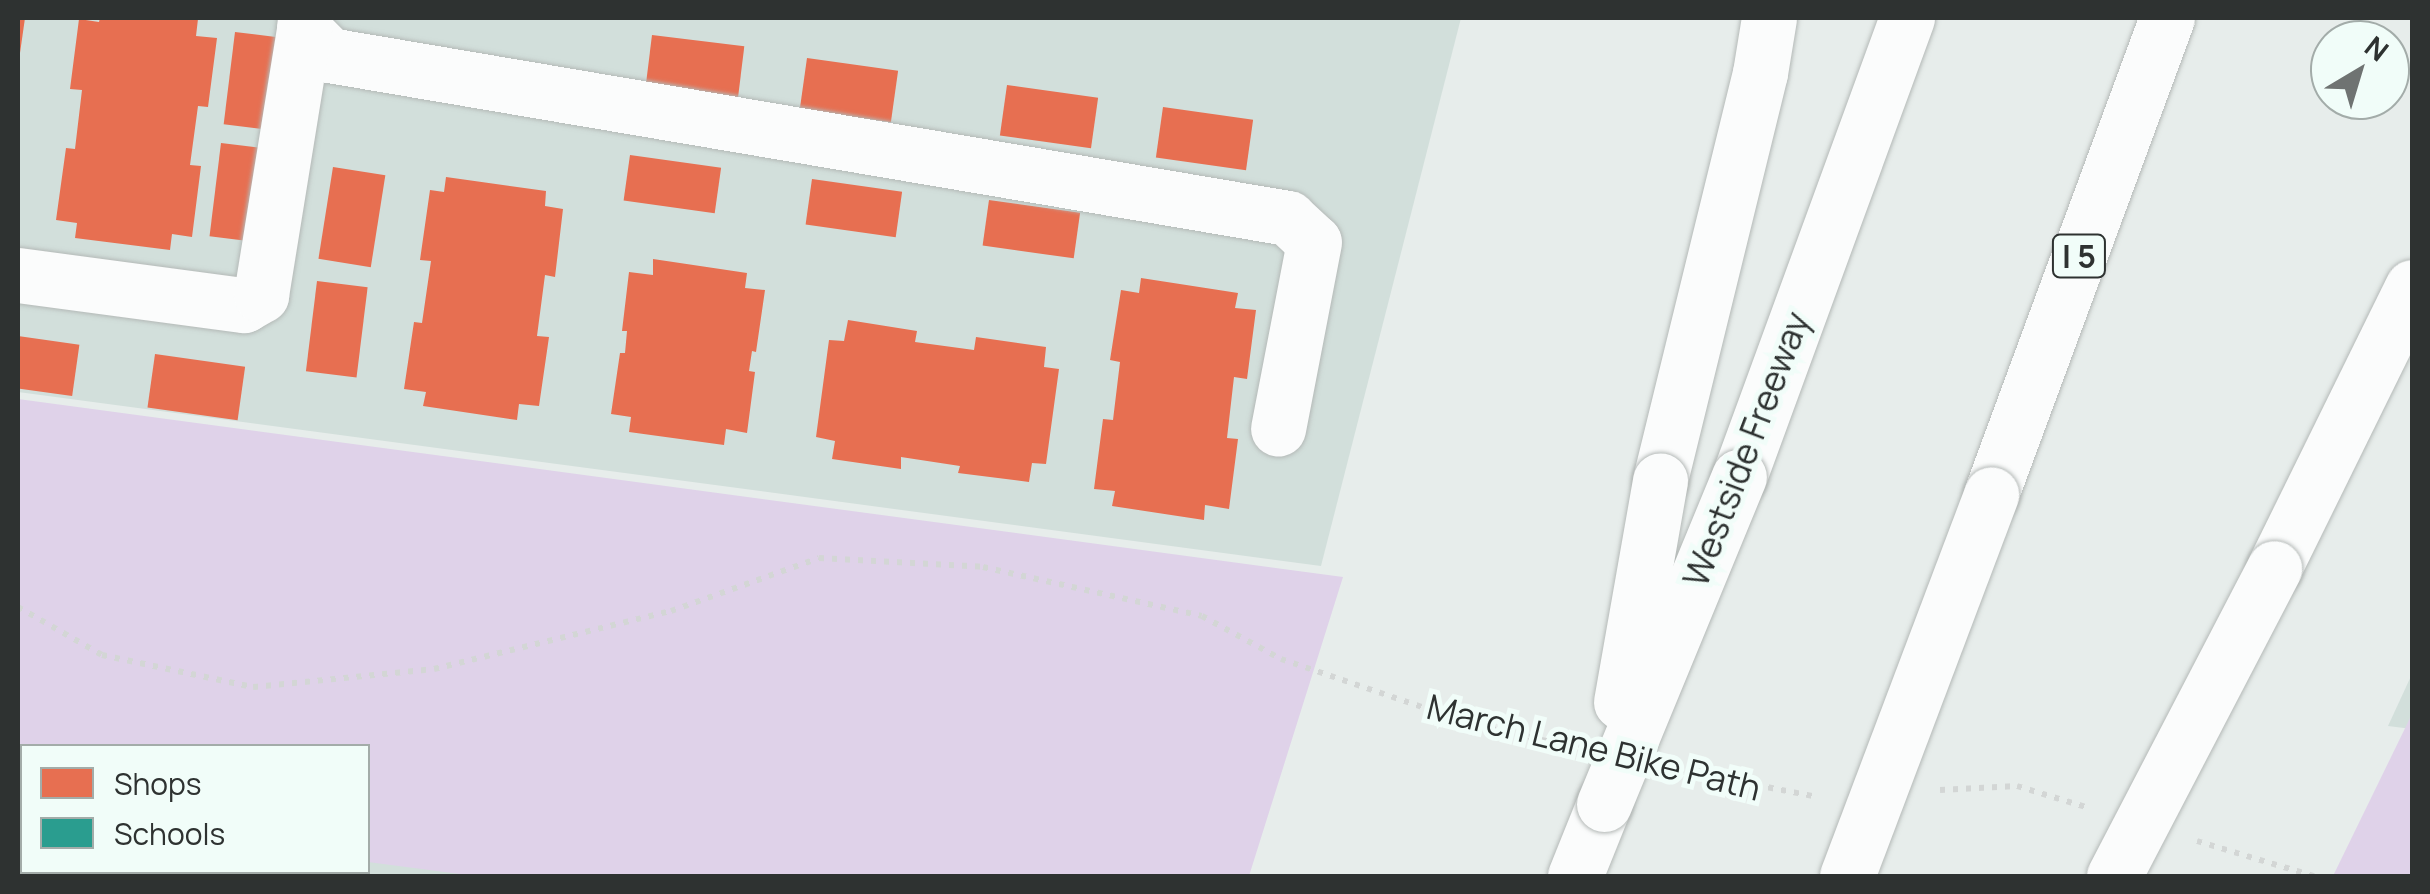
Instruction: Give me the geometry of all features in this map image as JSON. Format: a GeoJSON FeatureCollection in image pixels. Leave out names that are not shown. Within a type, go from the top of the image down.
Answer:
{"type":"FeatureCollection","features":[{"type":"Feature","properties":{"kind":"main road"},"geometry":{"type":"LineString","coordinates":[[1604,804],[1660,480],[1760,73],[1769,18]]}},
{"type":"Feature","properties":{"kind":"main road","name":"Westside Freeway"},"geometry":{"type":"LineString","coordinates":[[1575,876],[1738,477],[1908,18]]}},
{"type":"Feature","properties":{"kind":"main road","name":"I 5"},"geometry":{"type":"LineString","coordinates":[[1847,876],[2167,18]]}},
{"type":"Feature","properties":{"kind":"main road"},"geometry":{"type":"LineString","coordinates":[[18,275],[244,305],[261,295],[305,24]]}},
{"type":"Feature","properties":{"kind":"main road"},"geometry":{"type":"LineString","coordinates":[[305,24],[328,55],[1288,218],[1314,242],[1278,429]]}},
{"type":"Feature","properties":{"kind":"main road"},"geometry":{"type":"LineString","coordinates":[[2114,876],[2274,568],[2412,287]]}},
{"type":"Feature","properties":{"kind":"path","name":"March Lane Bike Path"},"geometry":{"type":"LineString","coordinates":[[18,606],[102,654],[253,687],[434,669],[670,610],[819,558],[983,566],[1202,616],[1281,659],[1478,726],[1574,747]]}},
{"type":"Feature","properties":{"kind":"path","name":"March Lane Bike Path"},"geometry":{"type":"LineString","coordinates":[[1671,768],[1806,797],[1825,796]]}},
{"type":"Feature","properties":{"kind":"path"},"geometry":{"type":"LineString","coordinates":[[1921,791],[2017,786],[2107,814]]}},
{"type":"Feature","properties":{"kind":"path"},"geometry":{"type":"LineString","coordinates":[[2179,835],[2314,876]]}},
{"type":"Feature","properties":{"kind":"shaded area"},"geometry":{"type":"Polygon","coordinates":[[[18,18],[1461,18],[1321,566],[18,392],[18,18]]]}},
{"type":"Feature","properties":{"kind":"shaded area"},"geometry":{"type":"Polygon","coordinates":[[[18,399],[1343,577],[1249,876],[475,876],[370,862],[370,744],[20,744],[18,816],[18,399]]]}},
{"type":"Feature","properties":{"kind":"shaded area"},"geometry":{"type":"Polygon","coordinates":[[[2412,674],[2412,729],[2388,726],[2412,674]]]}},
{"type":"Feature","properties":{"kind":"shaded area"},"geometry":{"type":"Polygon","coordinates":[[[2412,714],[2412,876],[2333,876],[2412,714]]]}},
{"type":"Feature","properties":{"kind":"shaded area"},"geometry":{"type":"Polygon","coordinates":[[[18,806],[20,874],[370,874],[370,848],[582,876],[18,876],[18,806]]]}},
{"type":"Feature","properties":{"kind":"building: Shops"},"geometry":{"type":"Polygon","coordinates":[[[18,18],[25,18],[20,53],[18,53],[18,18]]]}},
{"type":"Feature","properties":{"kind":"building: Shops"},"geometry":{"type":"Polygon","coordinates":[[[100,18],[198,19],[196,36],[217,38],[208,107],[198,106],[190,165],[201,166],[192,237],[172,234],[170,250],[75,238],[77,223],[56,220],[66,148],[75,149],[82,90],[70,89],[79,19],[99,22],[100,18]]]}},
{"type":"Feature","properties":{"kind":"building: Shops"},"geometry":{"type":"Polygon","coordinates":[[[235,32],[284,38],[272,130],[224,124],[235,32]]]}},
{"type":"Feature","properties":{"kind":"building: Shops"},"geometry":{"type":"Polygon","coordinates":[[[652,35],[744,46],[738,98],[646,87],[652,35]]]}},
{"type":"Feature","properties":{"kind":"building: Shops"},"geometry":{"type":"Polygon","coordinates":[[[807,58],[898,71],[891,122],[800,109],[807,58]]]}},
{"type":"Feature","properties":{"kind":"building: Shops"},"geometry":{"type":"Polygon","coordinates":[[[1007,85],[1098,98],[1091,148],[1000,136],[1007,85]]]}},
{"type":"Feature","properties":{"kind":"building: Shops"},"geometry":{"type":"Polygon","coordinates":[[[1163,107],[1253,120],[1246,170],[1156,158],[1163,107]]]}},
{"type":"Feature","properties":{"kind":"building: Shops"},"geometry":{"type":"Polygon","coordinates":[[[221,143],[272,149],[260,243],[210,236],[221,143]]]}},
{"type":"Feature","properties":{"kind":"building: Shops"},"geometry":{"type":"Polygon","coordinates":[[[630,155],[721,168],[715,213],[624,201],[630,155]]]}},
{"type":"Feature","properties":{"kind":"building: Shops"},"geometry":{"type":"Polygon","coordinates":[[[333,167],[385,175],[371,267],[318,259],[333,167]]]}},
{"type":"Feature","properties":{"kind":"building: Shops"},"geometry":{"type":"Polygon","coordinates":[[[446,177],[546,191],[545,206],[563,209],[555,277],[545,275],[537,336],[549,337],[539,406],[519,404],[517,420],[423,406],[426,392],[404,389],[414,322],[422,323],[431,261],[420,260],[430,190],[444,192],[446,177]]]}},
{"type":"Feature","properties":{"kind":"building: Shops"},"geometry":{"type":"Polygon","coordinates":[[[812,179],[902,192],[896,237],[806,225],[812,179]]]}},
{"type":"Feature","properties":{"kind":"building: Shops"},"geometry":{"type":"Polygon","coordinates":[[[989,200],[1080,213],[1074,258],[983,246],[989,200]]]}},
{"type":"Feature","properties":{"kind":"building: Shops"},"geometry":{"type":"Polygon","coordinates":[[[653,259],[747,273],[745,288],[765,290],[756,352],[752,351],[749,371],[755,372],[747,433],[726,429],[724,445],[629,432],[631,417],[611,414],[620,353],[625,353],[627,331],[622,331],[629,272],[653,275],[653,259]]]}},
{"type":"Feature","properties":{"kind":"building: Shops"},"geometry":{"type":"Polygon","coordinates":[[[1141,278],[1238,293],[1235,308],[1256,310],[1247,379],[1234,377],[1227,438],[1238,439],[1229,509],[1205,505],[1204,520],[1112,506],[1115,491],[1094,489],[1103,419],[1113,420],[1120,362],[1110,360],[1121,290],[1139,293],[1141,278]]]}},
{"type":"Feature","properties":{"kind":"building: Shops"},"geometry":{"type":"Polygon","coordinates":[[[317,281],[368,287],[357,378],[306,371],[317,281]]]}},
{"type":"Feature","properties":{"kind":"building: Shops"},"geometry":{"type":"Polygon","coordinates":[[[848,320],[917,331],[915,342],[974,350],[976,337],[1046,347],[1044,367],[1059,369],[1046,464],[1032,463],[1029,482],[958,473],[960,466],[901,457],[901,469],[832,459],[835,441],[816,437],[829,340],[844,341],[848,320]]]}},
{"type":"Feature","properties":{"kind":"building: Shops"},"geometry":{"type":"Polygon","coordinates":[[[18,336],[79,345],[72,396],[18,389],[18,336]]]}},
{"type":"Feature","properties":{"kind":"building: Shops"},"geometry":{"type":"Polygon","coordinates":[[[155,354],[245,367],[238,420],[147,407],[155,354]]]}},
{"type":"Feature","properties":{"kind":"building: Schools"},"geometry":{"type":"Polygon","coordinates":[[[18,859],[20,874],[151,874],[151,876],[18,876],[18,859]]]}}]}
